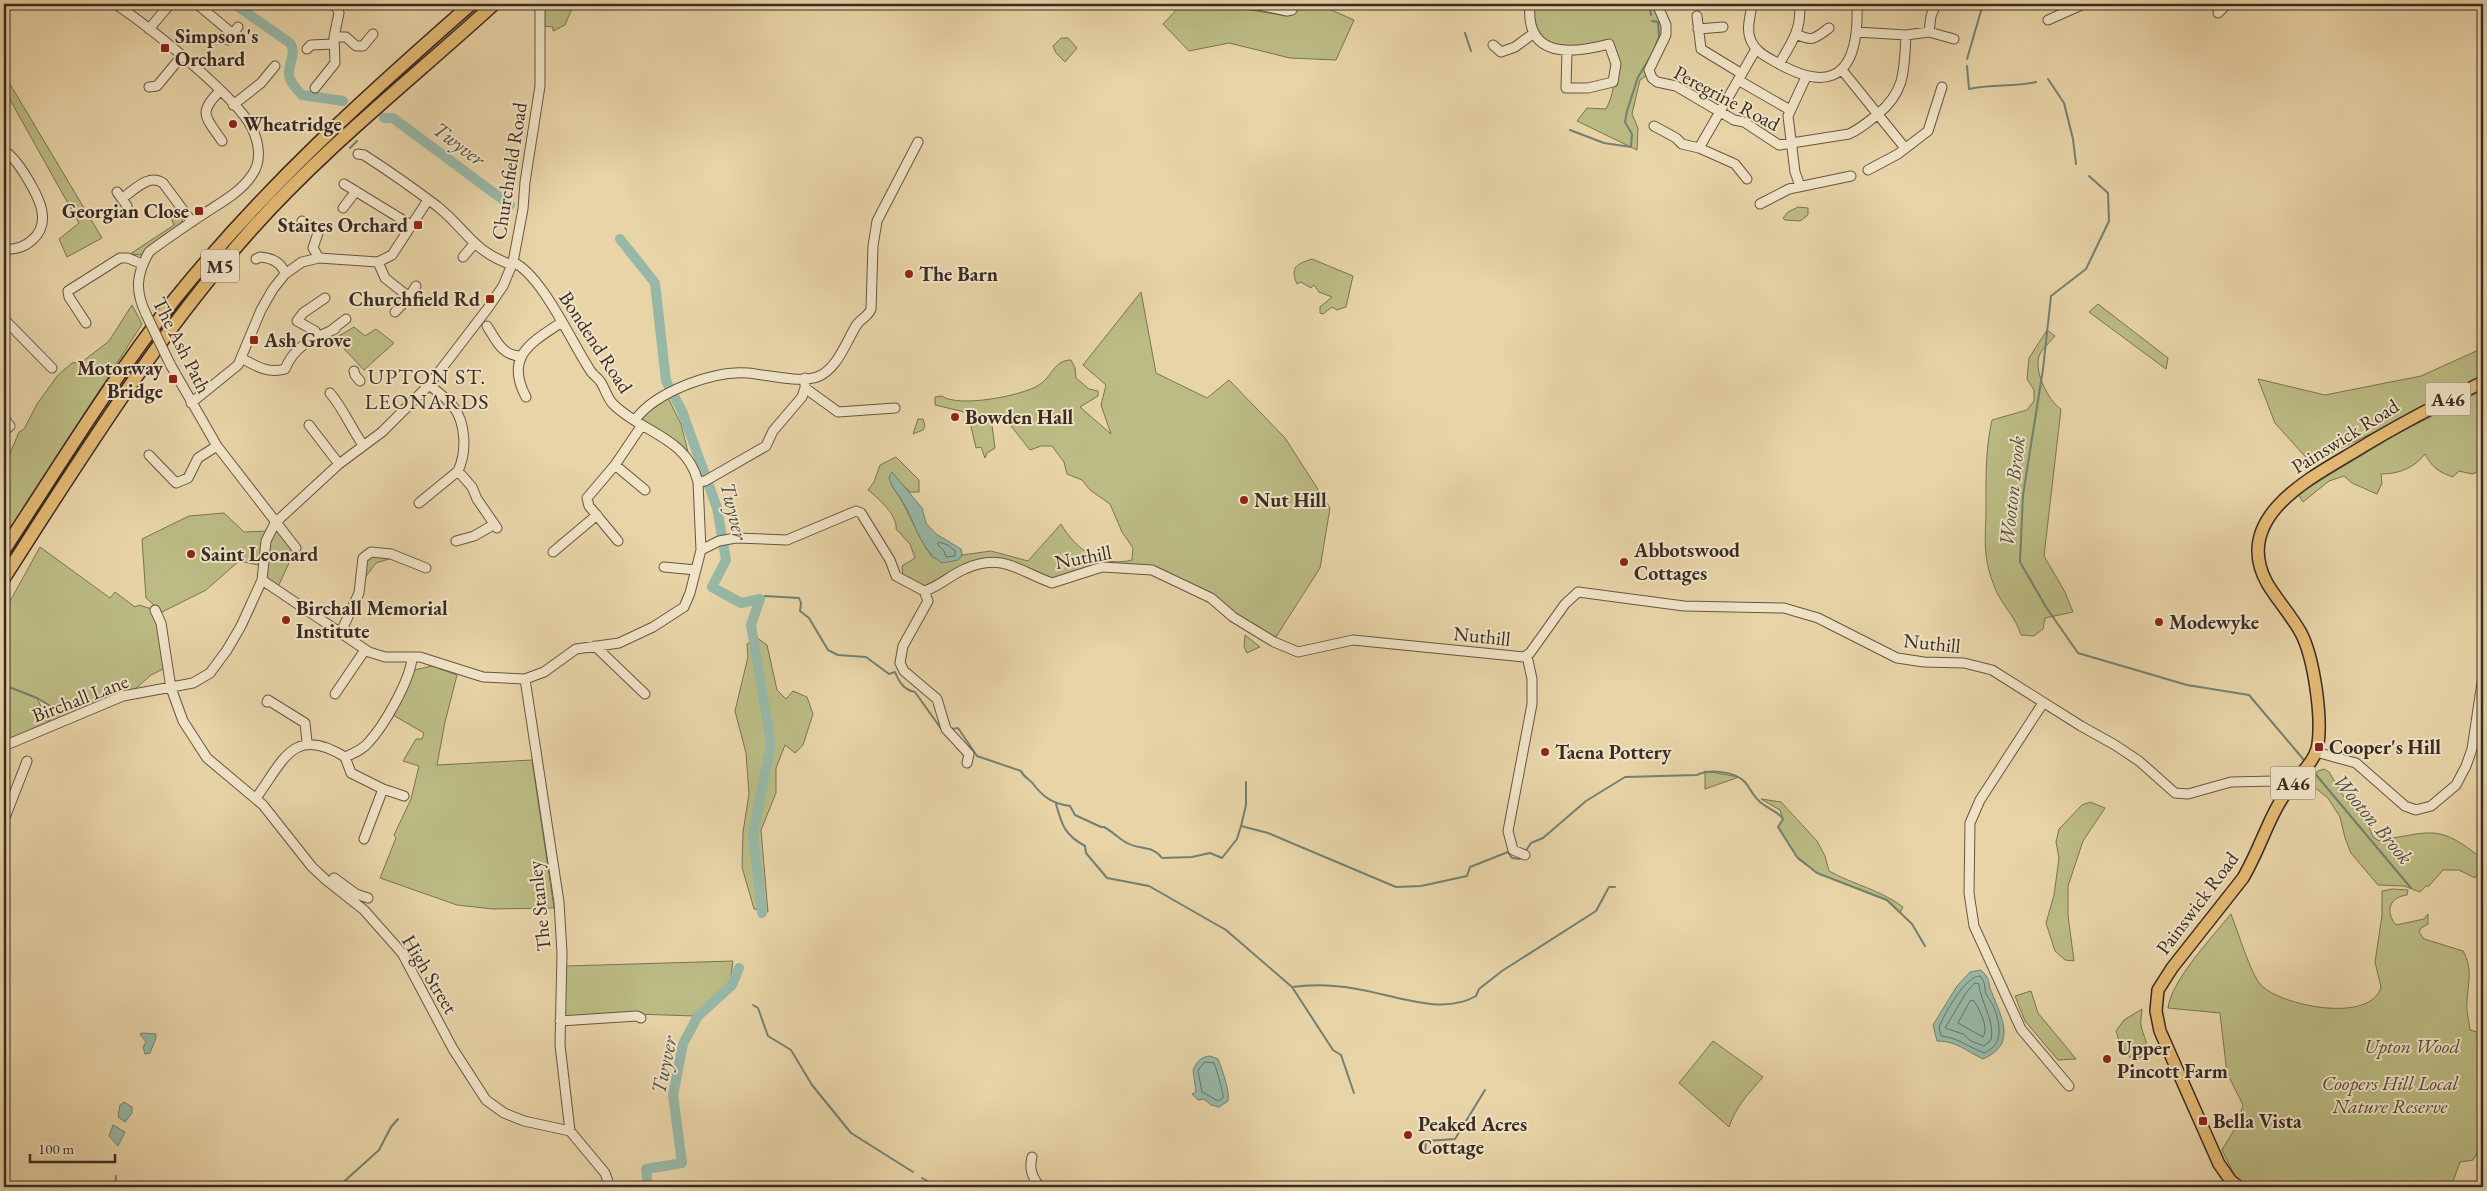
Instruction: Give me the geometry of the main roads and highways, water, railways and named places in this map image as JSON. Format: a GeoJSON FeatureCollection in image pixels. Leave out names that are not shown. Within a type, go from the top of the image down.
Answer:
{"type":"FeatureCollection","features":[{"type":"Feature","properties":{"kind":"highway","name":"M5"},"geometry":{"type":"LineString","coordinates":[[4,550],[106,395],[174,300],[302,157],[355,106],[471,4]]}},
{"type":"Feature","properties":{"kind":"highway","name":"M5"},"geometry":{"type":"LineString","coordinates":[[4,578],[117,404],[184,309],[252,229],[312,167],[377,106],[494,4]]}},
{"type":"Feature","properties":{"kind":"main road","name":"Painswick Road"},"geometry":{"type":"LineString","coordinates":[[2239,1187],[2231,1181],[2219,1164],[2160,1031],[2156,1011],[2158,990],[2172,968],[2243,878],[2270,819],[2316,752],[2318,710],[2308,655],[2302,635],[2262,572],[2258,555],[2262,531],[2274,511],[2286,497],[2322,469],[2412,416],[2483,382]]}},
{"type":"Feature","properties":{"kind":"water"},"geometry":{"type":"Polygon","coordinates":[[[892,472],[922,508],[926,523],[936,534],[961,549],[962,555],[958,560],[942,563],[928,551],[904,504],[891,484],[889,477],[892,472]]]}},
{"type":"Feature","properties":{"kind":"water"},"geometry":{"type":"Polygon","coordinates":[[[1981,970],[1988,979],[2003,1021],[2004,1030],[2000,1046],[1994,1053],[1983,1059],[1956,1045],[1937,1041],[1933,1025],[1957,986],[1970,972],[1981,970]]]}},
{"type":"Feature","properties":{"kind":"water"},"geometry":{"type":"Polygon","coordinates":[[[140,1034],[156,1034],[150,1053],[145,1054],[143,1047],[146,1042],[140,1034]]]}},
{"type":"Feature","properties":{"kind":"water"},"geometry":{"type":"Polygon","coordinates":[[[1210,1056],[1218,1059],[1228,1092],[1228,1101],[1219,1107],[1211,1105],[1204,1099],[1198,1100],[1192,1094],[1196,1092],[1193,1070],[1199,1060],[1210,1056]]]}},
{"type":"Feature","properties":{"kind":"water"},"geometry":{"type":"Polygon","coordinates":[[[124,1102],[132,1107],[132,1113],[125,1122],[118,1117],[120,1105],[124,1102]]]}},
{"type":"Feature","properties":{"kind":"water"},"geometry":{"type":"Polygon","coordinates":[[[113,1125],[125,1132],[118,1146],[109,1136],[113,1125]]]}},
{"type":"Feature","properties":{"kind":"waterway","name":"Twyver"},"geometry":{"type":"LineString","coordinates":[[234,4],[290,43],[293,51],[289,75],[294,86],[302,95],[343,101]]}},
{"type":"Feature","properties":{"kind":"waterway"},"geometry":{"type":"LineString","coordinates":[[1649,4],[1651,15]]}},
{"type":"Feature","properties":{"kind":"waterway","name":"Wooton Brook"},"geometry":{"type":"LineString","coordinates":[[1967,59],[1983,4]]}},
{"type":"Feature","properties":{"kind":"waterway"},"geometry":{"type":"LineString","coordinates":[[1652,21],[1658,22],[1659,37],[1654,50]]}},
{"type":"Feature","properties":{"kind":"waterway"},"geometry":{"type":"LineString","coordinates":[[1465,33],[1471,51]]}},
{"type":"Feature","properties":{"kind":"waterway"},"geometry":{"type":"LineString","coordinates":[[1570,130],[1604,143],[1631,147],[1632,134],[1625,122],[1627,111],[1638,77],[1651,56]]}},
{"type":"Feature","properties":{"kind":"waterway","name":"Wooton Brook"},"geometry":{"type":"LineString","coordinates":[[1967,66],[1969,89],[2036,82]]}},
{"type":"Feature","properties":{"kind":"waterway","name":"Wooton Brook"},"geometry":{"type":"LineString","coordinates":[[2048,79],[2064,103],[2073,139],[2076,164]]}},
{"type":"Feature","properties":{"kind":"waterway","name":"Twyver"},"geometry":{"type":"LineString","coordinates":[[384,118],[393,118],[510,205]]}},
{"type":"Feature","properties":{"kind":"waterway"},"geometry":{"type":"LineString","coordinates":[[350,148],[357,141]]}},
{"type":"Feature","properties":{"kind":"waterway","name":"Wooton Brook"},"geometry":{"type":"LineString","coordinates":[[2089,176],[2108,193],[2109,221],[2086,269],[2051,296],[2043,369],[2023,495],[2020,562],[2046,607],[2078,653],[2187,685],[2249,695],[2304,760]]}},
{"type":"Feature","properties":{"kind":"waterway","name":"Twyver"},"geometry":{"type":"LineString","coordinates":[[620,239],[655,283],[666,381],[682,411],[717,508],[726,560],[712,587],[741,603],[760,599],[751,625],[771,744],[753,834],[762,913]]}},
{"type":"Feature","properties":{"kind":"waterway"},"geometry":{"type":"LineString","coordinates":[[760,599],[765,596],[799,598],[801,603],[800,611],[809,618],[828,650],[838,655],[866,657],[889,674],[895,672],[902,685],[915,692],[942,730]]}},
{"type":"Feature","properties":{"kind":"waterway"},"geometry":{"type":"LineString","coordinates":[[4,685],[37,698],[57,710]]}},
{"type":"Feature","properties":{"kind":"waterway"},"geometry":{"type":"LineString","coordinates":[[951,729],[958,728],[977,756],[1021,771],[1050,800],[1070,806],[1075,815],[1104,827],[1132,845],[1150,849],[1162,858],[1192,857],[1210,853],[1222,858],[1237,839],[1241,826],[1268,833],[1396,887],[1421,886],[1467,876],[1470,867],[1508,852],[1512,858],[1520,859],[1522,856]]}},
{"type":"Feature","properties":{"kind":"waterway","name":"Wooton Brook"},"geometry":{"type":"LineString","coordinates":[[2312,770],[2411,888]]}},
{"type":"Feature","properties":{"kind":"waterway"},"geometry":{"type":"LineString","coordinates":[[1525,852],[1531,843],[1543,838],[1586,801],[1625,777],[1697,775],[1708,772],[1728,773],[1735,775],[1745,782],[1762,804],[1781,816],[1783,819],[1778,827],[1797,857],[1817,873],[1887,900],[1912,924],[1925,946]]}},
{"type":"Feature","properties":{"kind":"waterway"},"geometry":{"type":"LineString","coordinates":[[1241,826],[1246,805],[1246,782]]}},
{"type":"Feature","properties":{"kind":"waterway"},"geometry":{"type":"LineString","coordinates":[[1056,804],[1065,829],[1073,838],[1085,846],[1086,853],[1107,878],[1149,886],[1226,930],[1292,987],[1333,1050],[1341,1055],[1354,1093]]}},
{"type":"Feature","properties":{"kind":"waterway"},"geometry":{"type":"LineString","coordinates":[[1292,987],[1316,985],[1341,987],[1433,1004],[1463,1002],[1476,996],[1479,989],[1502,971],[1596,911],[1609,887],[1615,887]]}},
{"type":"Feature","properties":{"kind":"waterway","name":"Twyver"},"geometry":{"type":"LineString","coordinates":[[648,1187],[646,1169],[682,1163],[673,1095],[683,1044],[698,1016],[732,985],[739,968]]}},
{"type":"Feature","properties":{"kind":"waterway"},"geometry":{"type":"LineString","coordinates":[[753,1005],[758,1008],[768,1036],[791,1050],[812,1085],[851,1133],[913,1172]]}},
{"type":"Feature","properties":{"kind":"waterway"},"geometry":{"type":"LineString","coordinates":[[1425,1153],[1426,1141],[1455,1139],[1485,1090]]}},
{"type":"Feature","properties":{"kind":"waterway"},"geometry":{"type":"LineString","coordinates":[[338,1187],[379,1150],[391,1127],[398,1119]]}},
{"type":"Feature","properties":{"kind":"waterway"},"geometry":{"type":"LineString","coordinates":[[115,1187],[116,1176]]}},
{"type":"Feature","properties":{"kind":"waterway"},"geometry":{"type":"LineString","coordinates":[[922,1178],[938,1187]]}},
{"type":"Feature","properties":{"kind":"place","name":"Simpson's Orchard"},"geometry":{"type":"Point","coordinates":[165,48]}},
{"type":"Feature","properties":{"kind":"place","name":"Wheatridge"},"geometry":{"type":"Point","coordinates":[233,124]}},
{"type":"Feature","properties":{"kind":"place","name":"Georgian Close"},"geometry":{"type":"Point","coordinates":[199,211]}},
{"type":"Feature","properties":{"kind":"place","name":"Staites Orchard"},"geometry":{"type":"Point","coordinates":[418,225]}},
{"type":"Feature","properties":{"kind":"place","name":"The Barn"},"geometry":{"type":"Point","coordinates":[909,274]}},
{"type":"Feature","properties":{"kind":"place","name":"Churchfield Rd"},"geometry":{"type":"Point","coordinates":[490,299]}},
{"type":"Feature","properties":{"kind":"place","name":"Ash Grove"},"geometry":{"type":"Point","coordinates":[254,340]}},
{"type":"Feature","properties":{"kind":"place","name":"Motorway Bridge"},"geometry":{"type":"Point","coordinates":[173,379]}},
{"type":"Feature","properties":{"kind":"place","name":"Bowden Hall"},"geometry":{"type":"Point","coordinates":[955,417]}},
{"type":"Feature","properties":{"kind":"place","name":"Nut Hill"},"geometry":{"type":"Point","coordinates":[1244,500]}},
{"type":"Feature","properties":{"kind":"place","name":"Saint Leonard"},"geometry":{"type":"Point","coordinates":[191,554]}},
{"type":"Feature","properties":{"kind":"place","name":"Abbotswood Cottages"},"geometry":{"type":"Point","coordinates":[1624,562]}},
{"type":"Feature","properties":{"kind":"place","name":"Birchall Memorial Institute"},"geometry":{"type":"Point","coordinates":[286,620]}},
{"type":"Feature","properties":{"kind":"place","name":"Modewyke"},"geometry":{"type":"Point","coordinates":[2159,622]}},
{"type":"Feature","properties":{"kind":"place","name":"Cooper's Hill"},"geometry":{"type":"Point","coordinates":[2319,747]}},
{"type":"Feature","properties":{"kind":"place","name":"Taena Pottery"},"geometry":{"type":"Point","coordinates":[1545,752]}},
{"type":"Feature","properties":{"kind":"place","name":"Upper Pincott Farm"},"geometry":{"type":"Point","coordinates":[2107,1059]}},
{"type":"Feature","properties":{"kind":"place","name":"Bella Vista"},"geometry":{"type":"Point","coordinates":[2203,1121]}},
{"type":"Feature","properties":{"kind":"place","name":"Peaked Acres Cottage"},"geometry":{"type":"Point","coordinates":[1408,1135]}},
{"type":"Feature","properties":{"kind":"district","name":"UPTON ST. LEONARDS"},"geometry":{"type":"Point","coordinates":[427,388]}},
{"type":"Feature","properties":{"kind":"park label","name":"Upton Wood"},"geometry":{"type":"Point","coordinates":[2412,1046]}},
{"type":"Feature","properties":{"kind":"park label","name":"Coopers Hill Local Nature Reserve"},"geometry":{"type":"Point","coordinates":[2390,1094]}}]}
